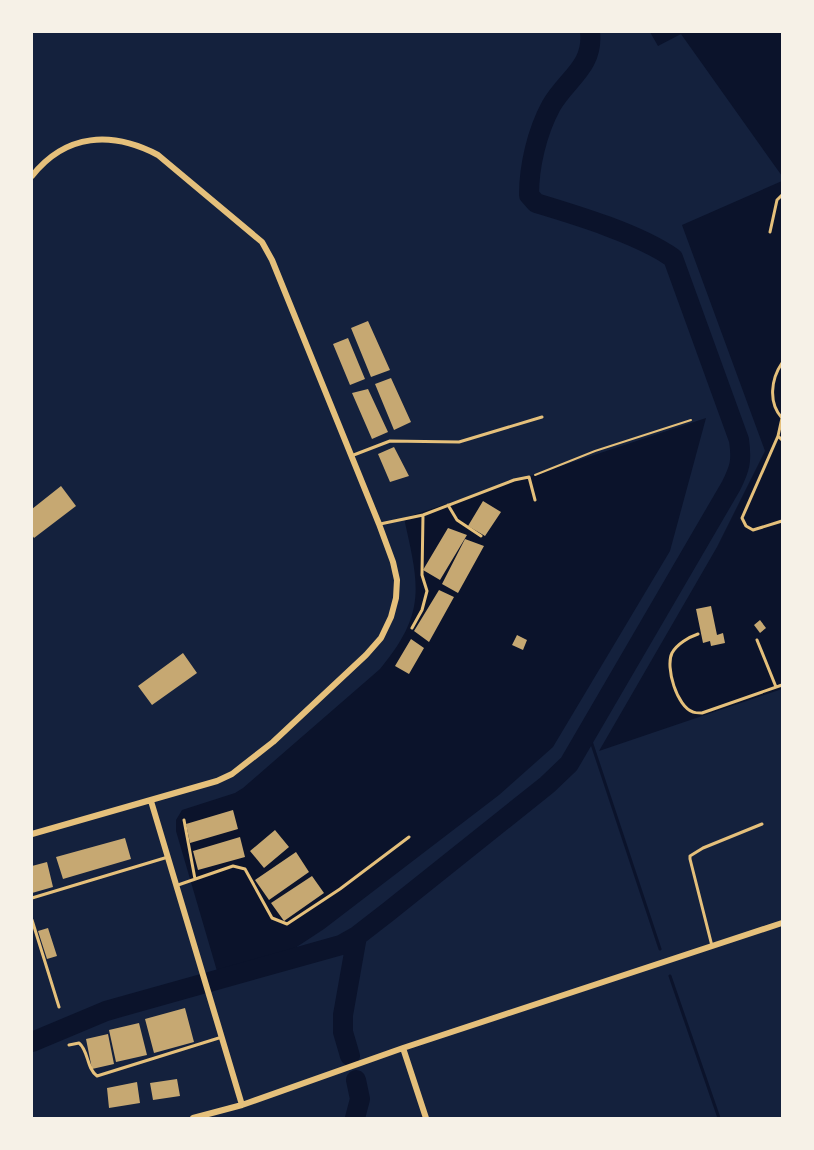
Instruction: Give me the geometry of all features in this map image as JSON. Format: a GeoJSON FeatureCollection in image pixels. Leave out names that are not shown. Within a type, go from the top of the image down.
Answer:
{"type":"FeatureCollection","features":[{"type":"Feature","properties":{"kind":"street"},"geometry":{"type":"LineString","coordinates":[[32,176],[41,164],[70,145],[105,139],[139,145],[158,155],[262,242],[272,260],[379,524],[397,580],[396,598],[391,617],[381,638],[366,655],[273,742],[232,774],[151,801],[32,834]]}},
{"type":"Feature","properties":{"kind":"street"},"geometry":{"type":"LineString","coordinates":[[151,801],[242,1105]]}},
{"type":"Feature","properties":{"kind":"street"},"geometry":{"type":"LineString","coordinates":[[193,1119],[242,1105],[403,1048],[783,923]]}},
{"type":"Feature","properties":{"kind":"street"},"geometry":{"type":"LineString","coordinates":[[403,1048],[426,1119]]}},
{"type":"Feature","properties":{"kind":"lane"},"geometry":{"type":"LineString","coordinates":[[770,232],[777,200],[783,195]]}},
{"type":"Feature","properties":{"kind":"lane"},"geometry":{"type":"LineString","coordinates":[[783,363],[777,370],[772,391],[776,411],[783,418],[778,436],[742,518],[746,526],[753,530],[783,521]]}},
{"type":"Feature","properties":{"kind":"lane"},"geometry":{"type":"LineString","coordinates":[[351,456],[390,441],[459,442],[542,417]]}},
{"type":"Feature","properties":{"kind":"lane"},"geometry":{"type":"LineString","coordinates":[[778,436],[783,440]]}},
{"type":"Feature","properties":{"kind":"lane"},"geometry":{"type":"LineString","coordinates":[[379,524],[423,515],[514,480],[530,477],[535,500]]}},
{"type":"Feature","properties":{"kind":"lane"},"geometry":{"type":"LineString","coordinates":[[448,506],[457,520],[481,536]]}},
{"type":"Feature","properties":{"kind":"lane"},"geometry":{"type":"LineString","coordinates":[[412,628],[422,610],[427,591],[422,575],[423,515]]}},
{"type":"Feature","properties":{"kind":"lane"},"geometry":{"type":"LineString","coordinates":[[698,634],[676,648],[670,659],[672,681],[687,709],[694,713],[702,713],[783,685]]}},
{"type":"Feature","properties":{"kind":"lane"},"geometry":{"type":"LineString","coordinates":[[757,640],[776,687]]}},
{"type":"Feature","properties":{"kind":"lane"},"geometry":{"type":"LineString","coordinates":[[184,820],[195,879]]}},
{"type":"Feature","properties":{"kind":"lane"},"geometry":{"type":"LineString","coordinates":[[712,946],[690,856],[703,848],[762,824]]}},
{"type":"Feature","properties":{"kind":"lane"},"geometry":{"type":"LineString","coordinates":[[177,886],[233,866],[245,869],[272,918],[287,924],[340,889],[409,837]]}},
{"type":"Feature","properties":{"kind":"lane"},"geometry":{"type":"LineString","coordinates":[[32,898],[168,857]]}},
{"type":"Feature","properties":{"kind":"lane"},"geometry":{"type":"LineString","coordinates":[[32,920],[59,1007]]}},
{"type":"Feature","properties":{"kind":"lane"},"geometry":{"type":"LineString","coordinates":[[69,1046],[79,1043],[83,1046],[92,1072],[97,1076],[222,1037]]}},
{"type":"Feature","properties":{"kind":"path"},"geometry":{"type":"LineString","coordinates":[[530,477],[595,451],[692,420]]}},
{"type":"Feature","properties":{"kind":"water"},"geometry":{"type":"Polygon","coordinates":[[[650,32],[782,32],[782,176],[681,34],[658,46],[650,32]]]}},
{"type":"Feature","properties":{"kind":"water"},"geometry":{"type":"Polygon","coordinates":[[[782,181],[782,689],[599,751],[717,547],[765,451],[682,225],[782,181]]]}},
{"type":"Feature","properties":{"kind":"water"},"geometry":{"type":"Polygon","coordinates":[[[706,418],[670,551],[553,747],[499,795],[324,929],[286,954],[217,971],[176,831],[176,820],[182,810],[235,793],[243,788],[380,669],[406,631],[415,598],[413,562],[404,518],[706,418]]]}},
{"type":"Feature","properties":{"kind":"building"},"geometry":{"type":"Polygon","coordinates":[[[368,321],[390,370],[371,377],[351,328],[368,321]]]}},
{"type":"Feature","properties":{"kind":"building"},"geometry":{"type":"Polygon","coordinates":[[[348,338],[365,379],[350,385],[333,344],[348,338]]]}},
{"type":"Feature","properties":{"kind":"building"},"geometry":{"type":"Polygon","coordinates":[[[391,378],[411,422],[394,430],[375,384],[391,378]]]}},
{"type":"Feature","properties":{"kind":"building"},"geometry":{"type":"Polygon","coordinates":[[[368,389],[388,432],[372,439],[352,393],[368,389]]]}},
{"type":"Feature","properties":{"kind":"building"},"geometry":{"type":"Polygon","coordinates":[[[394,447],[409,476],[390,482],[378,454],[394,447]]]}},
{"type":"Feature","properties":{"kind":"building"},"geometry":{"type":"Polygon","coordinates":[[[61,486],[76,506],[34,538],[32,509],[61,486]]]}},
{"type":"Feature","properties":{"kind":"building"},"geometry":{"type":"Polygon","coordinates":[[[483,501],[501,512],[485,536],[468,526],[483,501]]]}},
{"type":"Feature","properties":{"kind":"building"},"geometry":{"type":"Polygon","coordinates":[[[448,528],[467,535],[440,580],[423,570],[448,528]]]}},
{"type":"Feature","properties":{"kind":"building"},"geometry":{"type":"Polygon","coordinates":[[[465,539],[484,546],[458,593],[442,584],[465,539]]]}},
{"type":"Feature","properties":{"kind":"building"},"geometry":{"type":"Polygon","coordinates":[[[439,590],[454,597],[429,642],[414,631],[439,590]]]}},
{"type":"Feature","properties":{"kind":"building"},"geometry":{"type":"Polygon","coordinates":[[[711,606],[717,635],[723,633],[725,643],[711,646],[710,641],[703,643],[696,609],[711,606]]]}},
{"type":"Feature","properties":{"kind":"building"},"geometry":{"type":"Polygon","coordinates":[[[760,620],[766,628],[760,633],[754,625],[760,620]]]}},
{"type":"Feature","properties":{"kind":"building"},"geometry":{"type":"Polygon","coordinates":[[[517,635],[527,640],[523,650],[512,645],[517,635]]]}},
{"type":"Feature","properties":{"kind":"building"},"geometry":{"type":"Polygon","coordinates":[[[411,639],[424,648],[409,674],[395,666],[411,639]]]}},
{"type":"Feature","properties":{"kind":"building"},"geometry":{"type":"Polygon","coordinates":[[[183,653],[197,673],[152,705],[138,686],[183,653]]]}},
{"type":"Feature","properties":{"kind":"building"},"geometry":{"type":"Polygon","coordinates":[[[233,810],[238,829],[190,843],[186,824],[233,810]]]}},
{"type":"Feature","properties":{"kind":"building"},"geometry":{"type":"Polygon","coordinates":[[[275,830],[289,847],[264,868],[250,851],[275,830]]]}},
{"type":"Feature","properties":{"kind":"building"},"geometry":{"type":"Polygon","coordinates":[[[240,837],[245,857],[198,870],[193,851],[240,837]]]}},
{"type":"Feature","properties":{"kind":"building"},"geometry":{"type":"Polygon","coordinates":[[[125,838],[131,859],[63,879],[56,857],[125,838]]]}},
{"type":"Feature","properties":{"kind":"building"},"geometry":{"type":"Polygon","coordinates":[[[296,852],[309,872],[269,900],[255,880],[296,852]]]}},
{"type":"Feature","properties":{"kind":"building"},"geometry":{"type":"Polygon","coordinates":[[[47,862],[53,887],[32,893],[32,866],[47,862]]]}},
{"type":"Feature","properties":{"kind":"building"},"geometry":{"type":"Polygon","coordinates":[[[312,876],[324,893],[284,921],[271,903],[312,876]]]}},
{"type":"Feature","properties":{"kind":"building"},"geometry":{"type":"Polygon","coordinates":[[[48,928],[57,956],[47,959],[38,931],[48,928]]]}},
{"type":"Feature","properties":{"kind":"building"},"geometry":{"type":"Polygon","coordinates":[[[185,1008],[194,1042],[154,1053],[145,1019],[185,1008]]]}},
{"type":"Feature","properties":{"kind":"building"},"geometry":{"type":"Polygon","coordinates":[[[139,1023],[147,1055],[116,1062],[109,1030],[139,1023]]]}},
{"type":"Feature","properties":{"kind":"building"},"geometry":{"type":"Polygon","coordinates":[[[108,1034],[114,1064],[92,1069],[86,1039],[108,1034]]]}},
{"type":"Feature","properties":{"kind":"building"},"geometry":{"type":"Polygon","coordinates":[[[177,1079],[180,1096],[153,1100],[150,1083],[177,1079]]]}},
{"type":"Feature","properties":{"kind":"building"},"geometry":{"type":"Polygon","coordinates":[[[137,1082],[140,1103],[109,1108],[107,1088],[137,1082]]]}},
{"type":"Feature","properties":{"kind":"waterway"},"geometry":{"type":"LineString","coordinates":[[32,1042],[106,1011],[341,945],[357,936],[388,912],[547,785],[569,764],[731,486],[739,464],[739,440],[673,258],[625,233],[536,203],[529,195],[532,161],[542,127],[551,106],[578,72],[588,55],[590,32]]}},
{"type":"Feature","properties":{"kind":"waterway"},"geometry":{"type":"LineString","coordinates":[[588,732],[660,949]]}},
{"type":"Feature","properties":{"kind":"waterway"},"geometry":{"type":"LineString","coordinates":[[350,1056],[343,1032],[343,1015],[357,936]]}},
{"type":"Feature","properties":{"kind":"waterway"},"geometry":{"type":"LineString","coordinates":[[670,976],[719,1118]]}},
{"type":"Feature","properties":{"kind":"waterway"},"geometry":{"type":"LineString","coordinates":[[355,1118],[360,1099],[356,1080]]}}]}
